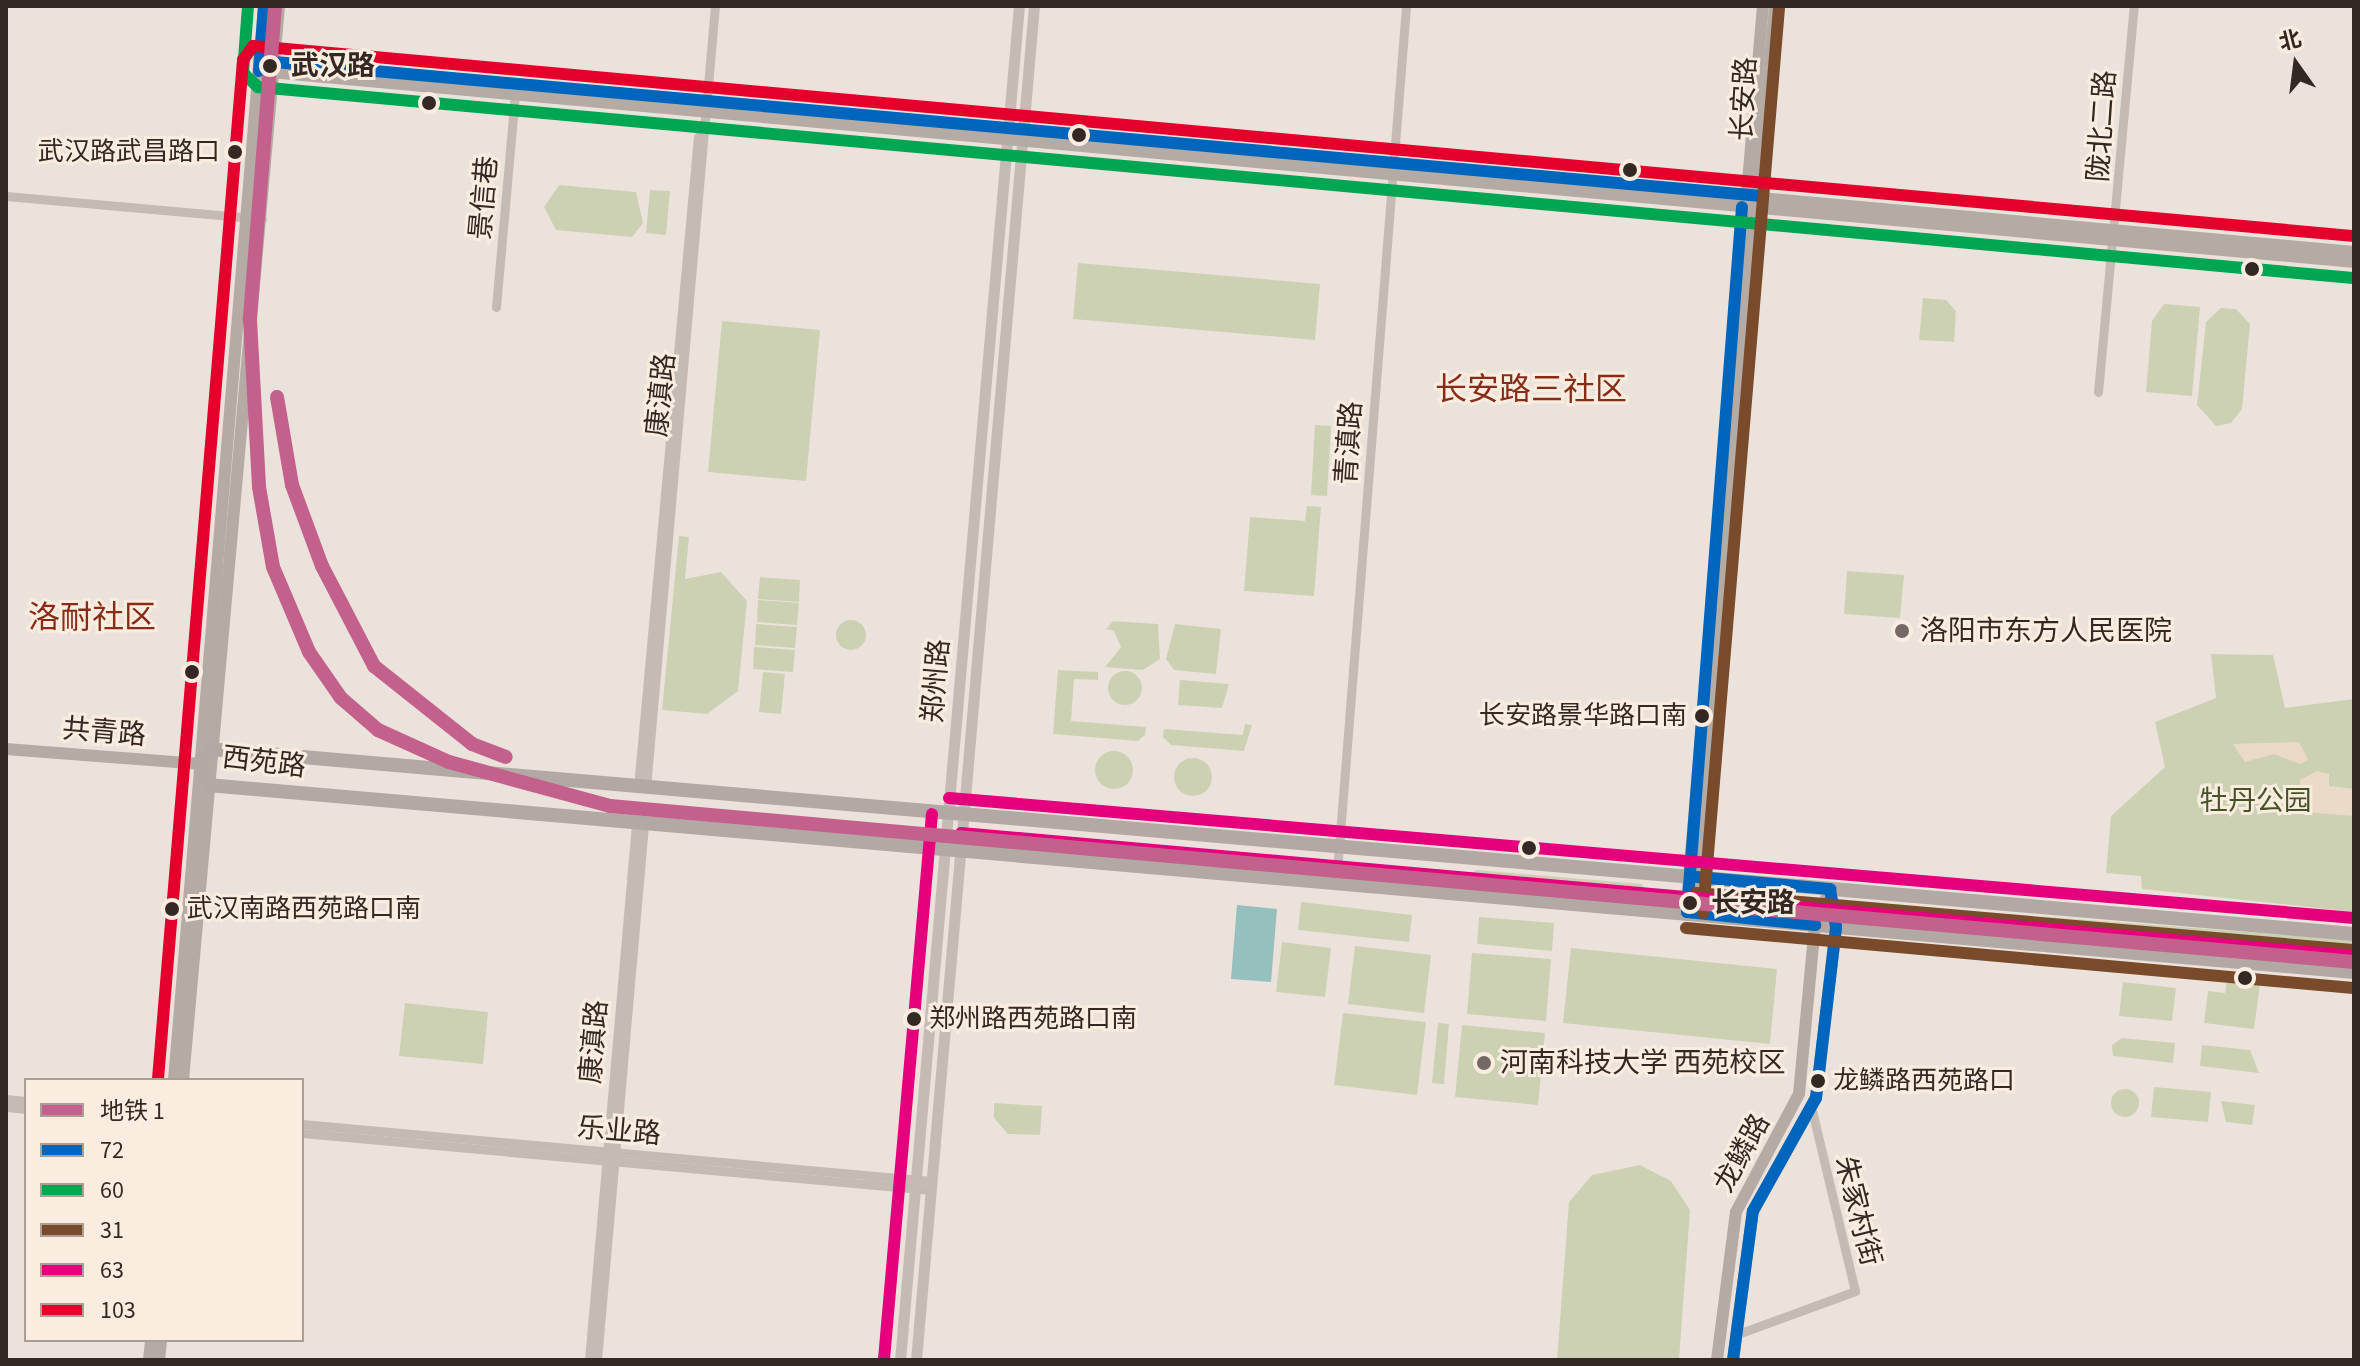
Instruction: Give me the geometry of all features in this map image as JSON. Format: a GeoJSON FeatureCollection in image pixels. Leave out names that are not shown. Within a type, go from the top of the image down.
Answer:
{"type":"FeatureCollection","features":[{"type":"Feature","properties":{"kind":"main road"},"geometry":{"type":"LineString","coordinates":[[174,1078],[264,6]]}},
{"type":"Feature","properties":{"kind":"main road"},"geometry":{"type":"LineString","coordinates":[[183,1078],[279,6]]}},
{"type":"Feature","properties":{"kind":"main road","name":"长安路"},"geometry":{"type":"LineString","coordinates":[[1692,877],[1743,201],[1763,6]]}},
{"type":"Feature","properties":{"kind":"main road","name":"长安路"},"geometry":{"type":"LineString","coordinates":[[1687,912],[1760,202],[1775,6]]}},
{"type":"Feature","properties":{"kind":"main road"},"geometry":{"type":"LineString","coordinates":[[259,66],[515,93],[704,105]]}},
{"type":"Feature","properties":{"kind":"main road"},"geometry":{"type":"LineString","coordinates":[[275,68],[1017,133],[1392,170],[2354,252]]}},
{"type":"Feature","properties":{"kind":"main road"},"geometry":{"type":"LineString","coordinates":[[2116,234],[2354,262]]}},
{"type":"Feature","properties":{"kind":"main road","name":"共青路"},"geometry":{"type":"LineString","coordinates":[[6,749],[199,764]]}},
{"type":"Feature","properties":{"kind":"main road","name":"西苑路"},"geometry":{"type":"LineString","coordinates":[[2354,934],[211,749],[199,764],[208,785],[2354,972]]}},
{"type":"Feature","properties":{"kind":"main road","name":"龙鳞路"},"geometry":{"type":"LineString","coordinates":[[1717,1360],[1736,1212],[1799,1094],[1815,925],[1830,889]]}},
{"type":"Feature","properties":{"kind":"main road","name":"龙鳞路"},"geometry":{"type":"LineString","coordinates":[[1733,1360],[1753,1211],[1812,1111],[1836,927],[1830,889]]}},
{"type":"Feature","properties":{"kind":"street","name":"康滇路"},"geometry":{"type":"LineString","coordinates":[[642,788],[712,6]]}},
{"type":"Feature","properties":{"kind":"street","name":"郑州路"},"geometry":{"type":"LineString","coordinates":[[1017,133],[1019,6]]}},
{"type":"Feature","properties":{"kind":"street","name":"郑州路"},"geometry":{"type":"LineString","coordinates":[[900,1360],[953,848],[1017,133],[1034,6]]}},
{"type":"Feature","properties":{"kind":"street","name":"青滇路"},"geometry":{"type":"LineString","coordinates":[[1336,884],[1406,6]]}},
{"type":"Feature","properties":{"kind":"street","name":"陇北二路"},"geometry":{"type":"LineString","coordinates":[[2098,392],[2116,234],[2134,6]]}},
{"type":"Feature","properties":{"kind":"street","name":"景信巷"},"geometry":{"type":"LineString","coordinates":[[496,307],[515,93]]}},
{"type":"Feature","properties":{"kind":"street"},"geometry":{"type":"LineString","coordinates":[[6,196],[262,219]]}},
{"type":"Feature","properties":{"kind":"street","name":"康滇路"},"geometry":{"type":"LineString","coordinates":[[589,1360],[640,824]]}},
{"type":"Feature","properties":{"kind":"street","name":"郑州路"},"geometry":{"type":"LineString","coordinates":[[916,1360],[931,1186],[953,848]]}},
{"type":"Feature","properties":{"kind":"street","name":"朱家村街"},"geometry":{"type":"LineString","coordinates":[[1735,1335],[1855,1291],[1812,1111]]}},
{"type":"Feature","properties":{"kind":"street","name":"乐业路"},"geometry":{"type":"LineString","coordinates":[[304,1124],[931,1186]]}},
{"type":"Feature","properties":{"kind":"street","name":"乐业路"},"geometry":{"type":"LineString","coordinates":[[304,1133],[610,1156]]}},
{"type":"Feature","properties":{"kind":"street","name":"康滇路"},"geometry":{"type":"LineString","coordinates":[[597,1360],[610,1156]]}},
{"type":"Feature","properties":{"kind":"green space"},"geometry":{"type":"Polygon","coordinates":[[[559,185],[636,192],[643,223],[632,237],[556,230],[544,207],[559,185]]]}},
{"type":"Feature","properties":{"kind":"green space"},"geometry":{"type":"Polygon","coordinates":[[[650,190],[670,191],[666,235],[646,233],[650,190]]]}},
{"type":"Feature","properties":{"kind":"green space"},"geometry":{"type":"Polygon","coordinates":[[[1078,263],[1320,284],[1315,340],[1073,319],[1078,263]]]}},
{"type":"Feature","properties":{"kind":"green space"},"geometry":{"type":"Polygon","coordinates":[[[1923,298],[1946,300],[1956,311],[1954,342],[1919,340],[1923,298]]]}},
{"type":"Feature","properties":{"kind":"green space"},"geometry":{"type":"Polygon","coordinates":[[[2164,304],[2200,307],[2192,396],[2146,392],[2152,321],[2164,304]]]}},
{"type":"Feature","properties":{"kind":"green space"},"geometry":{"type":"Polygon","coordinates":[[[2221,308],[2236,309],[2250,324],[2242,409],[2231,423],[2216,426],[2197,405],[2206,322],[2221,308]]]}},
{"type":"Feature","properties":{"kind":"green space"},"geometry":{"type":"Polygon","coordinates":[[[722,321],[820,330],[806,481],[708,472],[722,321]]]}},
{"type":"Feature","properties":{"kind":"green space"},"geometry":{"type":"Polygon","coordinates":[[[1315,425],[1331,426],[1327,496],[1311,495],[1315,425]]]}},
{"type":"Feature","properties":{"kind":"green space"},"geometry":{"type":"Polygon","coordinates":[[[1307,506],[1321,507],[1314,596],[1244,591],[1250,517],[1305,521],[1307,506]]]}},
{"type":"Feature","properties":{"kind":"green space"},"geometry":{"type":"Polygon","coordinates":[[[679,536],[689,537],[685,579],[721,572],[747,601],[738,691],[707,714],[662,710],[679,536]]]}},
{"type":"Feature","properties":{"kind":"green space"},"geometry":{"type":"Polygon","coordinates":[[[1847,571],[1904,575],[1900,618],[1844,614],[1847,571]]]}},
{"type":"Feature","properties":{"kind":"green space"},"geometry":{"type":"Polygon","coordinates":[[[760,577],[800,580],[799,602],[758,599],[760,577]]]}},
{"type":"Feature","properties":{"kind":"green space"},"geometry":{"type":"Polygon","coordinates":[[[758,600],[799,603],[797,625],[757,622],[758,600]]]}},
{"type":"Feature","properties":{"kind":"green space"},"geometry":{"type":"Polygon","coordinates":[[[851,620],[862,624],[866,635],[862,646],[851,650],[840,646],[836,635],[840,624],[851,620]]]}},
{"type":"Feature","properties":{"kind":"green space"},"geometry":{"type":"Polygon","coordinates":[[[1113,621],[1158,624],[1160,659],[1143,670],[1105,667],[1121,647],[1114,631],[1106,629],[1113,621]]]}},
{"type":"Feature","properties":{"kind":"green space"},"geometry":{"type":"Polygon","coordinates":[[[756,624],[797,627],[795,648],[755,645],[756,624]]]}},
{"type":"Feature","properties":{"kind":"green space"},"geometry":{"type":"Polygon","coordinates":[[[1175,624],[1221,629],[1216,674],[1174,670],[1166,659],[1175,624]]]}},
{"type":"Feature","properties":{"kind":"green space"},"geometry":{"type":"Polygon","coordinates":[[[754,647],[795,650],[793,672],[753,669],[754,647]]]}},
{"type":"Feature","properties":{"kind":"green space","name":"牡丹公园"},"geometry":{"type":"Polygon","coordinates":[[[2211,654],[2273,655],[2285,708],[2354,699],[2354,912],[2142,889],[2141,876],[2106,873],[2111,816],[2165,767],[2155,722],[2216,698],[2211,654]]]}},
{"type":"Feature","properties":{"kind":"green space"},"geometry":{"type":"Polygon","coordinates":[[[1058,670],[1098,672],[1098,680],[1074,679],[1071,721],[1146,727],[1145,735],[1138,741],[1053,734],[1058,670]]]}},
{"type":"Feature","properties":{"kind":"green space"},"geometry":{"type":"Polygon","coordinates":[[[1125,671],[1137,676],[1142,688],[1137,700],[1125,705],[1113,700],[1108,688],[1113,676],[1125,671]]]}},
{"type":"Feature","properties":{"kind":"green space"},"geometry":{"type":"Polygon","coordinates":[[[763,672],[785,674],[781,714],[759,712],[763,672]]]}},
{"type":"Feature","properties":{"kind":"green space"},"geometry":{"type":"Polygon","coordinates":[[[1180,680],[1229,684],[1222,708],[1178,705],[1180,680]]]}},
{"type":"Feature","properties":{"kind":"green space"},"geometry":{"type":"Polygon","coordinates":[[[1245,724],[1252,725],[1244,751],[1171,745],[1163,737],[1164,729],[1243,735],[1245,724]]]}},
{"type":"Feature","properties":{"kind":"green space"},"geometry":{"type":"Polygon","coordinates":[[[1114,751],[1127,757],[1133,770],[1127,783],[1114,789],[1101,783],[1095,770],[1101,757],[1114,751]]]}},
{"type":"Feature","properties":{"kind":"green space"},"geometry":{"type":"Polygon","coordinates":[[[1193,758],[1207,763],[1212,777],[1207,791],[1193,796],[1179,791],[1174,777],[1179,763],[1193,758]]]}},
{"type":"Feature","properties":{"kind":"green space"},"geometry":{"type":"Polygon","coordinates":[[[1476,870],[1642,884],[1647,895],[1474,885],[1467,877],[1476,870]]]}},
{"type":"Feature","properties":{"kind":"green space"},"geometry":{"type":"Polygon","coordinates":[[[1721,890],[1789,897],[1796,906],[1789,913],[1715,907],[1710,896],[1721,890]]]}},
{"type":"Feature","properties":{"kind":"green space"},"geometry":{"type":"Polygon","coordinates":[[[1301,902],[1412,915],[1409,942],[1298,930],[1301,902]]]}},
{"type":"Feature","properties":{"kind":"green space"},"geometry":{"type":"Polygon","coordinates":[[[1889,905],[2354,940],[2354,968],[1954,930],[1882,918],[1889,905]]]}},
{"type":"Feature","properties":{"kind":"green space"},"geometry":{"type":"Polygon","coordinates":[[[1479,917],[1554,923],[1552,951],[1477,944],[1479,917]]]}},
{"type":"Feature","properties":{"kind":"green space"},"geometry":{"type":"Polygon","coordinates":[[[1282,942],[1331,948],[1325,997],[1276,992],[1282,942]]]}},
{"type":"Feature","properties":{"kind":"green space"},"geometry":{"type":"Polygon","coordinates":[[[1355,946],[1431,955],[1424,1013],[1348,1004],[1355,946]]]}},
{"type":"Feature","properties":{"kind":"green space"},"geometry":{"type":"Polygon","coordinates":[[[1571,948],[1777,969],[1770,1044],[1563,1023],[1571,948]]]}},
{"type":"Feature","properties":{"kind":"green space"},"geometry":{"type":"Polygon","coordinates":[[[1472,953],[1551,959],[1546,1021],[1467,1014],[1472,953]]]}},
{"type":"Feature","properties":{"kind":"green space"},"geometry":{"type":"Polygon","coordinates":[[[2227,980],[2260,984],[2254,1029],[2204,1023],[2208,991],[2225,993],[2227,980]]]}},
{"type":"Feature","properties":{"kind":"green space"},"geometry":{"type":"Polygon","coordinates":[[[2123,982],[2176,988],[2172,1021],[2119,1016],[2123,982]]]}},
{"type":"Feature","properties":{"kind":"green space"},"geometry":{"type":"Polygon","coordinates":[[[405,1003],[488,1012],[483,1064],[399,1056],[405,1003]]]}},
{"type":"Feature","properties":{"kind":"green space"},"geometry":{"type":"Polygon","coordinates":[[[1343,1013],[1426,1022],[1417,1095],[1334,1085],[1343,1013]]]}},
{"type":"Feature","properties":{"kind":"green space"},"geometry":{"type":"Polygon","coordinates":[[[1438,1023],[1449,1024],[1444,1084],[1432,1083],[1438,1023]]]}},
{"type":"Feature","properties":{"kind":"green space"},"geometry":{"type":"Polygon","coordinates":[[[1462,1025],[1545,1033],[1538,1105],[1455,1097],[1462,1025]]]}},
{"type":"Feature","properties":{"kind":"green space"},"geometry":{"type":"Polygon","coordinates":[[[2122,1038],[2175,1043],[2173,1063],[2113,1056],[2112,1045],[2122,1038]]]}},
{"type":"Feature","properties":{"kind":"green space"},"geometry":{"type":"Polygon","coordinates":[[[2202,1045],[2250,1050],[2259,1073],[2200,1066],[2202,1045]]]}},
{"type":"Feature","properties":{"kind":"green space"},"geometry":{"type":"Polygon","coordinates":[[[2154,1087],[2211,1092],[2208,1122],[2151,1117],[2154,1087]]]}},
{"type":"Feature","properties":{"kind":"green space"},"geometry":{"type":"Polygon","coordinates":[[[2125,1089],[2135,1093],[2139,1103],[2135,1113],[2125,1117],[2115,1113],[2111,1103],[2115,1093],[2125,1089]]]}},
{"type":"Feature","properties":{"kind":"green space"},"geometry":{"type":"Polygon","coordinates":[[[2221,1101],[2255,1105],[2252,1125],[2226,1122],[2221,1101]]]}},
{"type":"Feature","properties":{"kind":"green space"},"geometry":{"type":"Polygon","coordinates":[[[994,1103],[1042,1106],[1040,1135],[1008,1134],[994,1118],[994,1103]]]}},
{"type":"Feature","properties":{"kind":"green space"},"geometry":{"type":"Polygon","coordinates":[[[1640,1165],[1671,1181],[1690,1210],[1679,1360],[1557,1360],[1569,1202],[1592,1175],[1640,1165]]]}},
{"type":"Feature","properties":{"kind":"shaded area"},"geometry":{"type":"Polygon","coordinates":[[[2299,742],[2308,760],[2300,764],[2274,754],[2245,762],[2233,744],[2299,742]]]}},
{"type":"Feature","properties":{"kind":"shaded area"},"geometry":{"type":"Polygon","coordinates":[[[2317,771],[2329,774],[2329,786],[2354,789],[2354,816],[2305,812],[2300,780],[2317,771]]]}},
{"type":"Feature","properties":{"kind":"water"},"geometry":{"type":"Polygon","coordinates":[[[1237,905],[1277,909],[1271,982],[1231,979],[1237,905]]]}},
{"type":"Feature","properties":{"kind":"metro line","name":"1"},"geometry":{"type":"LineString","coordinates":[[275,6],[250,320],[259,487],[273,567],[309,652],[341,698],[378,730],[449,762],[610,806],[2354,962]]}},
{"type":"Feature","properties":{"kind":"metro line","name":"1"},"geometry":{"type":"LineString","coordinates":[[277,397],[292,485],[322,566],[374,666],[472,744],[506,757]]}},
{"type":"Feature","properties":{"kind":"transit line","name":"60"},"geometry":{"type":"LineString","coordinates":[[248,6],[243,73],[258,87],[2353,278]]}},
{"type":"Feature","properties":{"kind":"transit line","name":"72"},"geometry":{"type":"LineString","coordinates":[[259,71],[264,6]]}},
{"type":"Feature","properties":{"kind":"transit line","name":"31"},"geometry":{"type":"LineString","coordinates":[[1703,913],[1779,7]]}},
{"type":"Feature","properties":{"kind":"transit line","name":"103"},"geometry":{"type":"LineString","coordinates":[[158,1078],[243,60],[253,46],[2354,236]]}},
{"type":"Feature","properties":{"kind":"transit line","name":"72"},"geometry":{"type":"LineString","coordinates":[[275,62],[1761,196]]}},
{"type":"Feature","properties":{"kind":"transit line","name":"72"},"geometry":{"type":"LineString","coordinates":[[1687,912],[1742,207]]}},
{"type":"Feature","properties":{"kind":"transit line","name":"63"},"geometry":{"type":"LineString","coordinates":[[949,798],[2354,918]]}},
{"type":"Feature","properties":{"kind":"transit line","name":"63"},"geometry":{"type":"LineString","coordinates":[[884,1359],[932,814]]}},
{"type":"Feature","properties":{"kind":"transit line","name":"63"},"geometry":{"type":"LineString","coordinates":[[961,833],[2354,956]]}},
{"type":"Feature","properties":{"kind":"transit line","name":"72"},"geometry":{"type":"LineString","coordinates":[[1697,877],[1830,889]]}},
{"type":"Feature","properties":{"kind":"transit line","name":"72"},"geometry":{"type":"LineString","coordinates":[[1733,1360],[1753,1211],[1816,1098],[1836,927],[1830,889]]}},
{"type":"Feature","properties":{"kind":"transit line","name":"31"},"geometry":{"type":"LineString","coordinates":[[1696,893],[2353,950]]}},
{"type":"Feature","properties":{"kind":"transit line","name":"72"},"geometry":{"type":"LineString","coordinates":[[1687,912],[1815,925]]}},
{"type":"Feature","properties":{"kind":"transit line","name":"31"},"geometry":{"type":"LineString","coordinates":[[1686,928],[2353,988]]}},
{"type":"Feature","properties":{"kind":"place","name":"武汉路"},"geometry":{"type":"Point","coordinates":[270,66]}},
{"type":"Feature","properties":{"kind":"place","name":"武汉路武昌路口"},"geometry":{"type":"Point","coordinates":[235,152]}},
{"type":"Feature","properties":{"kind":"place","name":"洛阳市东方人民医院"},"geometry":{"type":"Point","coordinates":[1902,631]}},
{"type":"Feature","properties":{"kind":"place","name":"长安路景华路口南"},"geometry":{"type":"Point","coordinates":[1702,716]}},
{"type":"Feature","properties":{"kind":"place","name":"长安路"},"geometry":{"type":"Point","coordinates":[1690,903]}},
{"type":"Feature","properties":{"kind":"place","name":"武汉南路西苑路口南"},"geometry":{"type":"Point","coordinates":[172,909]}},
{"type":"Feature","properties":{"kind":"place","name":"郑州路西苑路口南"},"geometry":{"type":"Point","coordinates":[914,1019]}},
{"type":"Feature","properties":{"kind":"place","name":"河南科技大学 西苑校区"},"geometry":{"type":"Point","coordinates":[1484,1063]}},
{"type":"Feature","properties":{"kind":"place","name":"龙鳞路西苑路口"},"geometry":{"type":"Point","coordinates":[1818,1081]}},
{"type":"Feature","properties":{"kind":"district","name":"长安路三社区"},"geometry":{"type":"Point","coordinates":[1531,390]}},
{"type":"Feature","properties":{"kind":"district","name":"洛耐社区"},"geometry":{"type":"Point","coordinates":[92,618]}}]}
